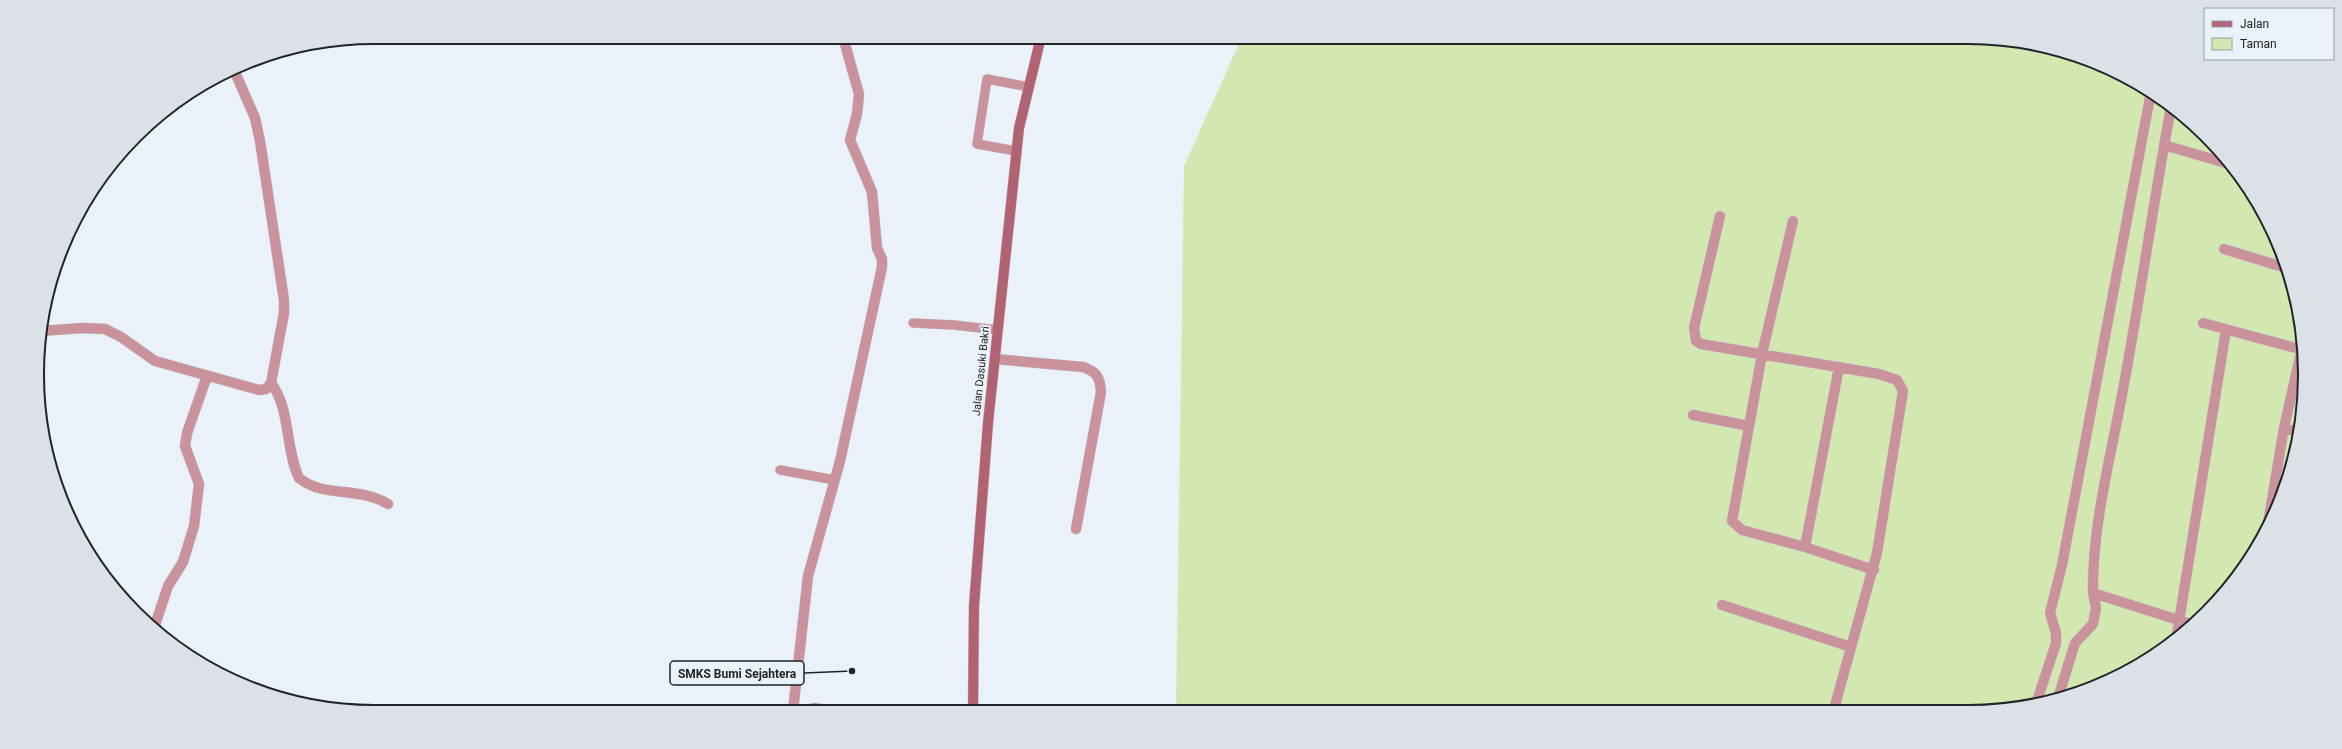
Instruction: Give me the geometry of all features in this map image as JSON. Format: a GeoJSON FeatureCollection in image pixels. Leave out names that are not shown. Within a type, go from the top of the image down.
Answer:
{"type":"FeatureCollection","features":[{"type":"Feature","properties":{"kind":"main road","name":"Jalan Dasuki Bakri"},"geometry":{"type":"LineString","coordinates":[[973,705],[974,606],[988,423],[1019,128],[1039,44]]}},
{"type":"Feature","properties":{"kind":"street"},"geometry":{"type":"LineString","coordinates":[[794,705],[808,576],[835,480],[882,267],[882,259],[877,248],[872,192],[850,140],[857,114],[859,94],[845,44]]}},
{"type":"Feature","properties":{"kind":"street"},"geometry":{"type":"LineString","coordinates":[[47,331],[83,328],[105,329],[121,337],[155,361],[259,390],[266,388],[270,384],[280,341],[284,300],[260,141],[255,118],[236,74]]}},
{"type":"Feature","properties":{"kind":"street"},"geometry":{"type":"LineString","coordinates":[[2038,697],[2056,643],[2056,633],[2050,612],[2052,601],[2057,590],[2062,565],[2150,99]]}},
{"type":"Feature","properties":{"kind":"street"},"geometry":{"type":"LineString","coordinates":[[2060,692],[2075,643],[2093,624],[2096,608],[2093,593],[2092,571],[2098,529],[2125,383],[2169,112]]}},
{"type":"Feature","properties":{"kind":"street"},"geometry":{"type":"LineString","coordinates":[[2164,145],[2220,161]]}},
{"type":"Feature","properties":{"kind":"street"},"geometry":{"type":"LineString","coordinates":[[1720,216],[1694,335],[1696,341],[1701,344],[1839,367],[1889,377],[1901,384],[1904,391],[1874,570],[1835,705]]}},
{"type":"Feature","properties":{"kind":"street"},"geometry":{"type":"LineString","coordinates":[[1793,221],[1762,354],[1732,521],[1742,530],[1805,547],[1874,570]]}},
{"type":"Feature","properties":{"kind":"street"},"geometry":{"type":"LineString","coordinates":[[2224,249],[2279,266]]}},
{"type":"Feature","properties":{"kind":"street"},"geometry":{"type":"LineString","coordinates":[[2203,323],[2297,348]]}},
{"type":"Feature","properties":{"kind":"street"},"geometry":{"type":"LineString","coordinates":[[2179,629],[2226,330]]}},
{"type":"Feature","properties":{"kind":"street"},"geometry":{"type":"LineString","coordinates":[[995,359],[1083,367],[1094,371],[1100,378],[1101,392],[1076,529]]}},
{"type":"Feature","properties":{"kind":"street"},"geometry":{"type":"LineString","coordinates":[[1805,547],[1839,367]]}},
{"type":"Feature","properties":{"kind":"street"},"geometry":{"type":"LineString","coordinates":[[2275,495],[2284,428],[2298,368]]}},
{"type":"Feature","properties":{"kind":"street"},"geometry":{"type":"LineString","coordinates":[[156,622],[168,586],[183,562],[194,526],[199,484],[185,446],[185,440],[207,376]]}},
{"type":"Feature","properties":{"kind":"street"},"geometry":{"type":"LineString","coordinates":[[270,384],[279,394],[292,458],[299,478],[316,488],[366,494],[388,504]]}},
{"type":"Feature","properties":{"kind":"street"},"geometry":{"type":"LineString","coordinates":[[1693,414],[1749,426]]}},
{"type":"Feature","properties":{"kind":"street"},"geometry":{"type":"LineString","coordinates":[[2284,428],[2293,430]]}},
{"type":"Feature","properties":{"kind":"street"},"geometry":{"type":"LineString","coordinates":[[2093,593],[2186,622]]}},
{"type":"Feature","properties":{"kind":"street"},"geometry":{"type":"LineString","coordinates":[[1722,605],[1851,647]]}},
{"type":"Feature","properties":{"kind":"lane"},"geometry":{"type":"LineString","coordinates":[[1016,151],[977,144],[987,79],[1029,87]]}},
{"type":"Feature","properties":{"kind":"lane"},"geometry":{"type":"LineString","coordinates":[[913,323],[954,325],[998,330]]}},
{"type":"Feature","properties":{"kind":"lane"},"geometry":{"type":"LineString","coordinates":[[780,470],[835,480]]}},
{"type":"Feature","properties":{"kind":"green space"},"geometry":{"type":"Polygon","coordinates":[[[1239,44],[1968,44],[2011,47],[2053,55],[2094,69],[2114,78],[2133,88],[2169,112],[2216,157],[2230,173],[2254,209],[2273,248],[2280,268],[2292,310],[2295,331],[2298,374],[2297,396],[2292,439],[2287,460],[2273,501],[2254,540],[2230,576],[2185,623],[2169,637],[2133,661],[2114,671],[2074,687],[2032,699],[1968,705],[1176,705],[1184,166],[1239,44]]]}},
{"type":"Feature","properties":{"kind":"place","name":"SMKS Bumi Sejahtera"},"geometry":{"type":"Point","coordinates":[852,671]}}]}
